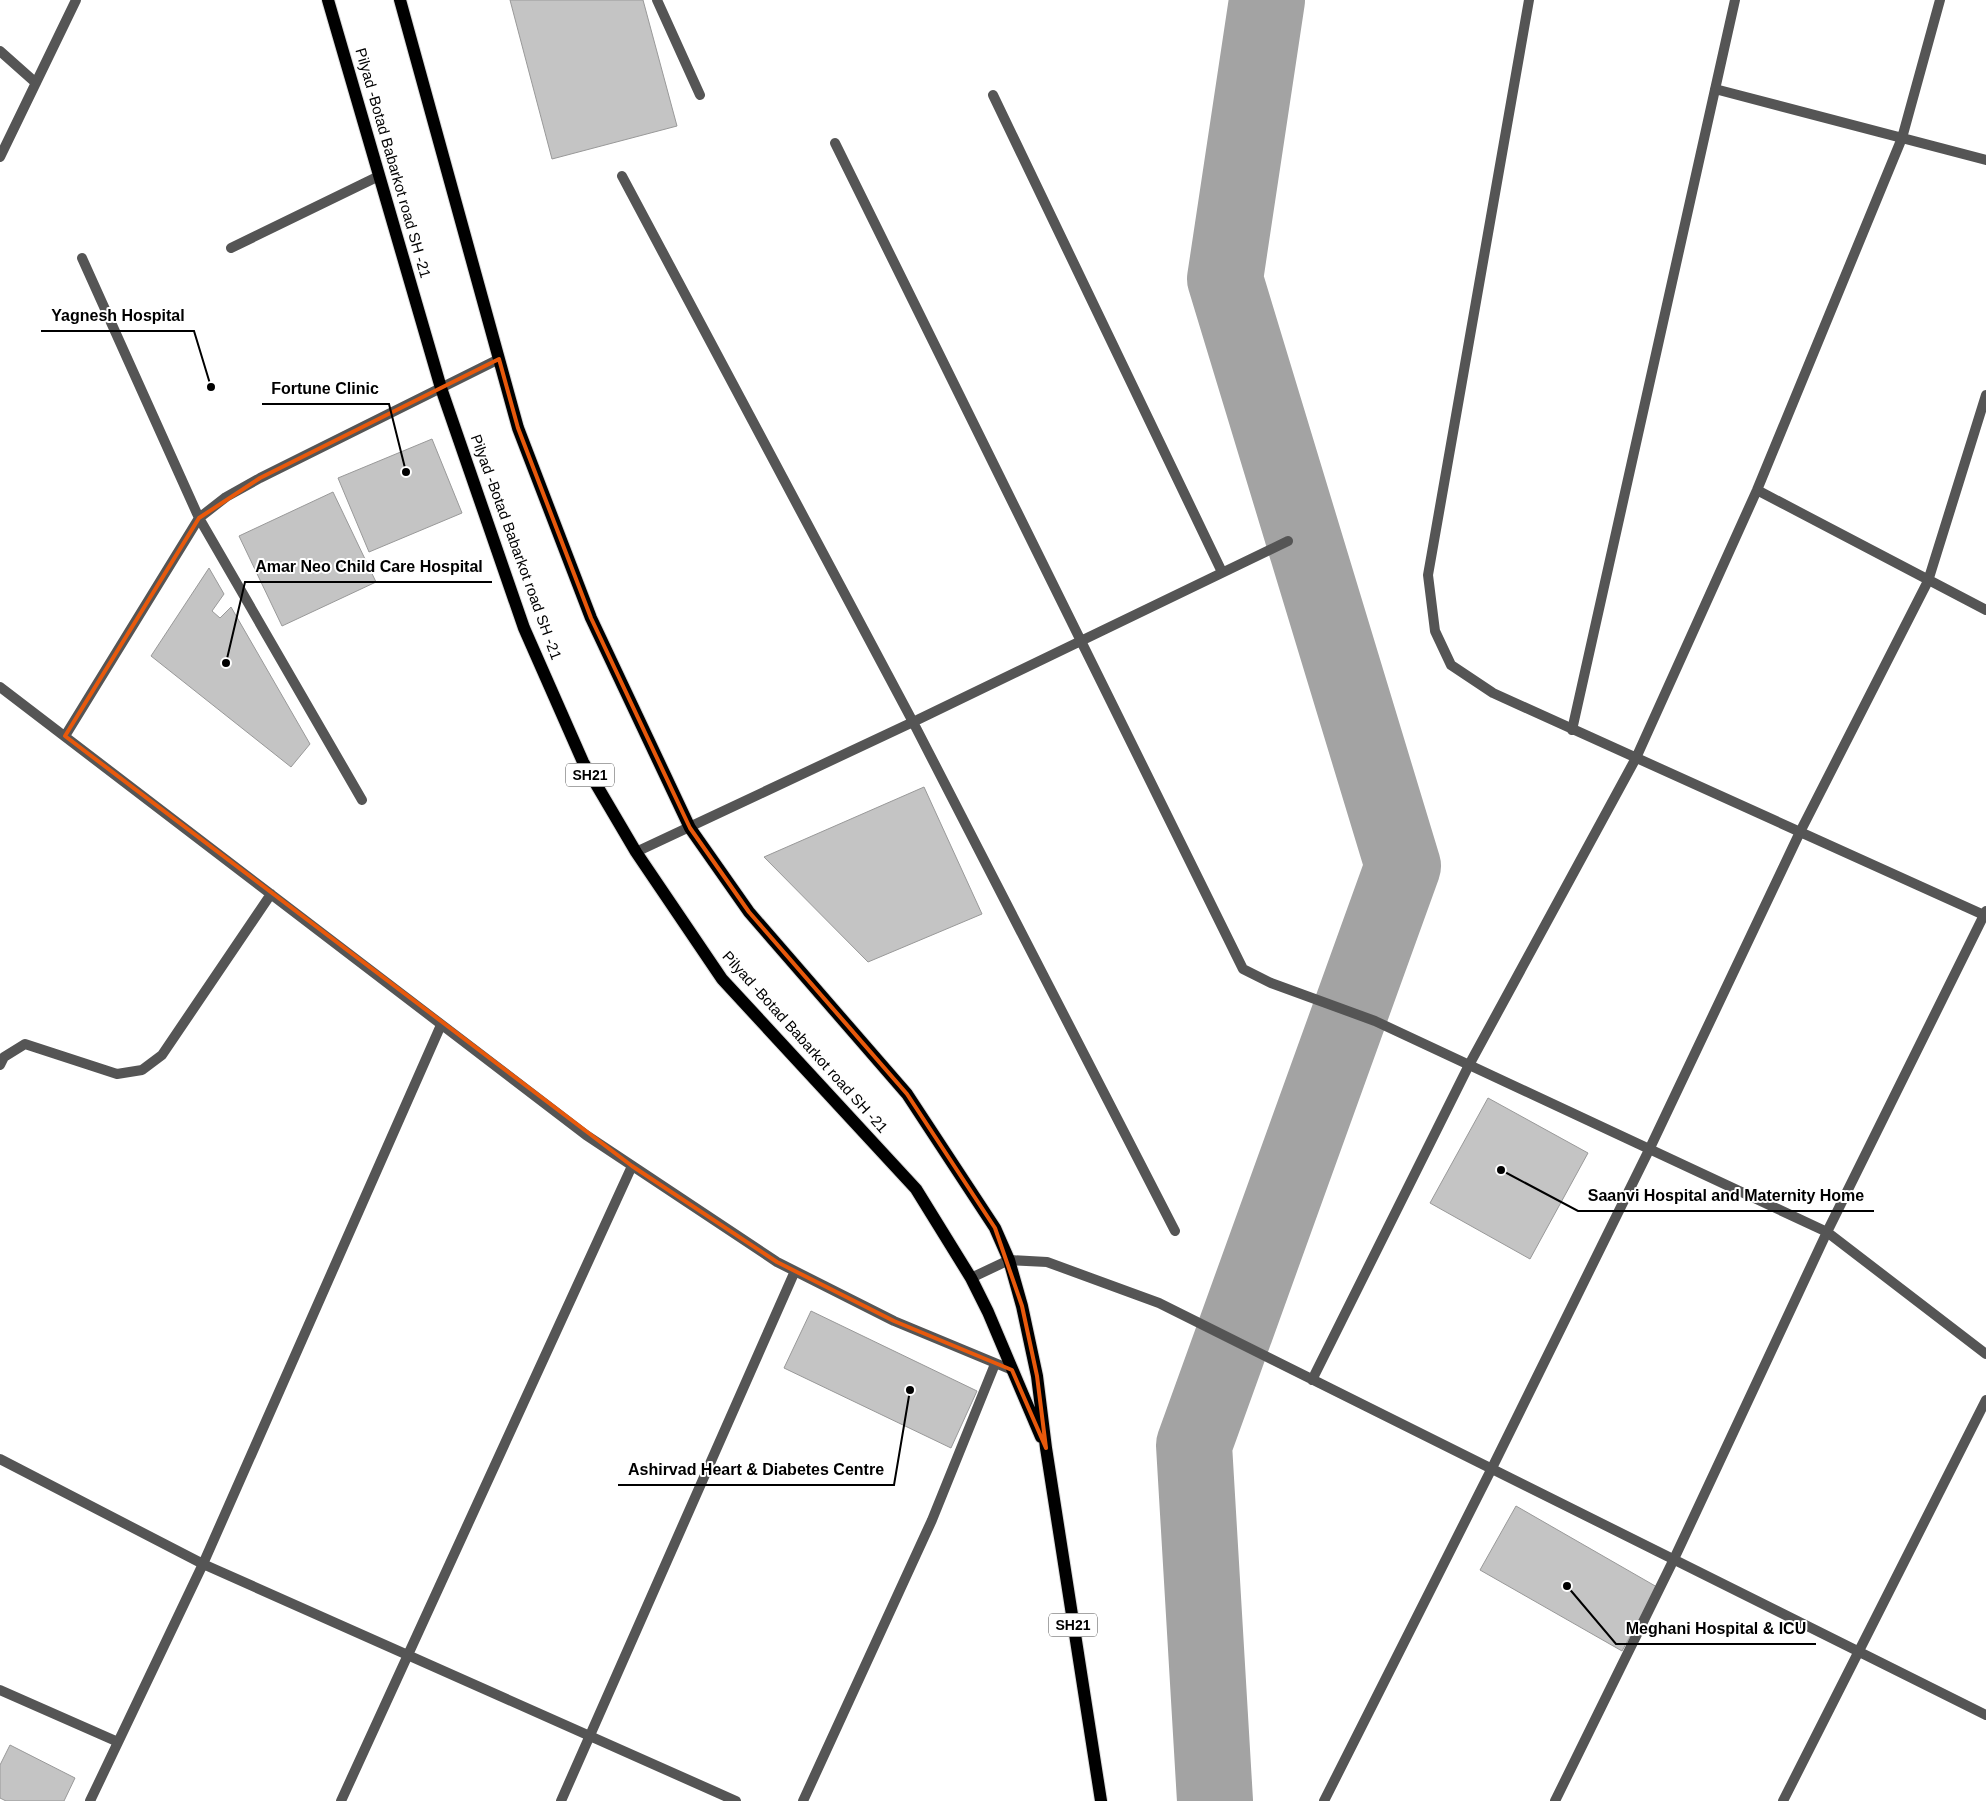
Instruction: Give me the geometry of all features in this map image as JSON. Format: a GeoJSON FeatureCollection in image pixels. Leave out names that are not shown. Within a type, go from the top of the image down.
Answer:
{"type":"FeatureCollection","features":[{"type":"Feature","properties":{"kind":"main road","name":"Pilyad -Botad Babarkot road SH -21"},"geometry":{"type":"LineString","coordinates":[[328,0],[442,388],[524,628],[583,762],[636,852],[722,979],[916,1189],[971,1278],[1046,1448]]}},
{"type":"Feature","properties":{"kind":"main road","name":"Pilyad -Botad Babarkot road SH -21"},"geometry":{"type":"LineString","coordinates":[[400,0],[518,428],[591,618],[690,828],[749,912],[908,1094],[995,1228],[1009,1260],[1022,1306],[1037,1376],[1046,1448],[1101,1801]]}},
{"type":"Feature","properties":{"kind":"street"},"geometry":{"type":"LineString","coordinates":[[0,157],[76,0]]}},
{"type":"Feature","properties":{"kind":"street"},"geometry":{"type":"LineString","coordinates":[[657,0],[700,95]]}},
{"type":"Feature","properties":{"kind":"street"},"geometry":{"type":"LineString","coordinates":[[1529,0],[1428,575],[1435,631],[1451,665],[1493,693],[1572,730],[1985,914],[1827,1232],[1674,1559],[1554,1801]]}},
{"type":"Feature","properties":{"kind":"street"},"geometry":{"type":"LineString","coordinates":[[1572,730],[1735,0]]}},
{"type":"Feature","properties":{"kind":"street"},"geometry":{"type":"LineString","coordinates":[[1312,1380],[1469,1065],[1636,758],[1757,490],[1902,138],[1940,0]]}},
{"type":"Feature","properties":{"kind":"street"},"geometry":{"type":"LineString","coordinates":[[0,51],[36,83]]}},
{"type":"Feature","properties":{"kind":"street"},"geometry":{"type":"LineString","coordinates":[[1715,89],[1986,160]]}},
{"type":"Feature","properties":{"kind":"street"},"geometry":{"type":"LineString","coordinates":[[993,95],[1222,572]]}},
{"type":"Feature","properties":{"kind":"street"},"geometry":{"type":"LineString","coordinates":[[835,143],[1243,969],[1270,983],[1375,1021],[1827,1232],[1986,1354]]}},
{"type":"Feature","properties":{"kind":"street"},"geometry":{"type":"LineString","coordinates":[[231,248],[379,176]]}},
{"type":"Feature","properties":{"kind":"street"},"geometry":{"type":"LineString","coordinates":[[622,176],[913,722],[1175,1232]]}},
{"type":"Feature","properties":{"kind":"street"},"geometry":{"type":"LineString","coordinates":[[82,258],[199,518],[362,800]]}},
{"type":"Feature","properties":{"kind":"street"},"geometry":{"type":"LineString","coordinates":[[65,736],[199,518],[226,498],[260,478],[499,359]]}},
{"type":"Feature","properties":{"kind":"street"},"geometry":{"type":"LineString","coordinates":[[1324,1801],[1491,1470],[1649,1150],[1800,832],[1928,581],[1986,394]]}},
{"type":"Feature","properties":{"kind":"street"},"geometry":{"type":"LineString","coordinates":[[1757,490],[1986,610]]}},
{"type":"Feature","properties":{"kind":"street"},"geometry":{"type":"LineString","coordinates":[[636,852],[913,722],[1288,541]]}},
{"type":"Feature","properties":{"kind":"street"},"geometry":{"type":"LineString","coordinates":[[0,687],[586,1135],[776,1262],[894,1321],[1012,1370]]}},
{"type":"Feature","properties":{"kind":"street"},"geometry":{"type":"LineString","coordinates":[[0,1065],[4,1057],[24,1044],[117,1074],[142,1070],[162,1055],[271,894]]}},
{"type":"Feature","properties":{"kind":"street"},"geometry":{"type":"LineString","coordinates":[[90,1801],[204,1564],[441,1024]]}},
{"type":"Feature","properties":{"kind":"street"},"geometry":{"type":"LineString","coordinates":[[341,1801],[632,1166]]}},
{"type":"Feature","properties":{"kind":"street"},"geometry":{"type":"LineString","coordinates":[[971,1278],[1009,1260],[1046,1262],[1159,1303],[1986,1715]]}},
{"type":"Feature","properties":{"kind":"street"},"geometry":{"type":"LineString","coordinates":[[561,1801],[794,1270]]}},
{"type":"Feature","properties":{"kind":"street"},"geometry":{"type":"LineString","coordinates":[[802,1801],[932,1520],[995,1364]]}},
{"type":"Feature","properties":{"kind":"street"},"geometry":{"type":"LineString","coordinates":[[1782,1801],[1986,1400]]}},
{"type":"Feature","properties":{"kind":"street"},"geometry":{"type":"LineString","coordinates":[[0,1459],[204,1564],[736,1801]]}},
{"type":"Feature","properties":{"kind":"street"},"geometry":{"type":"LineString","coordinates":[[0,1690],[118,1742]]}},
{"type":"Feature","properties":{"kind":"highlighted area"},"geometry":{"type":"Polygon","coordinates":[[[499,359],[518,428],[591,618],[690,828],[749,912],[907,1094],[995,1228],[1022,1306],[1037,1376],[1046,1448],[1012,1370],[894,1321],[777,1262],[632,1166],[65,736],[199,518],[260,478],[499,359]]]}},
{"type":"Feature","properties":{"kind":"building"},"geometry":{"type":"Polygon","coordinates":[[[510,0],[643,0],[677,126],[552,159],[510,0]]]}},
{"type":"Feature","properties":{"kind":"building"},"geometry":{"type":"Polygon","coordinates":[[[432,439],[462,513],[369,552],[338,478],[432,439]]]}},
{"type":"Feature","properties":{"kind":"building"},"geometry":{"type":"Polygon","coordinates":[[[333,492],[376,582],[282,626],[239,536],[333,492]]]}},
{"type":"Feature","properties":{"kind":"building"},"geometry":{"type":"Polygon","coordinates":[[[209,568],[224,594],[212,611],[220,618],[231,607],[310,744],[291,767],[151,656],[209,568]]]}},
{"type":"Feature","properties":{"kind":"building"},"geometry":{"type":"Polygon","coordinates":[[[924,787],[982,914],[868,962],[764,857],[924,787]]]}},
{"type":"Feature","properties":{"kind":"building"},"geometry":{"type":"Polygon","coordinates":[[[1488,1098],[1588,1153],[1530,1259],[1430,1203],[1488,1098]]]}},
{"type":"Feature","properties":{"kind":"building"},"geometry":{"type":"Polygon","coordinates":[[[811,1311],[977,1391],[951,1448],[784,1368],[811,1311]]]}},
{"type":"Feature","properties":{"kind":"building"},"geometry":{"type":"Polygon","coordinates":[[[1516,1506],[1657,1587],[1622,1651],[1480,1570],[1516,1506]]]}},
{"type":"Feature","properties":{"kind":"building"},"geometry":{"type":"Polygon","coordinates":[[[10,1745],[75,1778],[64,1801],[6,1801],[0,1798],[0,1765],[10,1745]]]}},
{"type":"Feature","properties":{"kind":"waterway"},"geometry":{"type":"LineString","coordinates":[[1215,1801],[1194,1445],[1403,866],[1225,279],[1267,0]]}},
{"type":"Feature","properties":{"kind":"place","name":"Yagnesh Hospital"},"geometry":{"type":"Point","coordinates":[211,387]}},
{"type":"Feature","properties":{"kind":"place","name":"Fortune Clinic"},"geometry":{"type":"Point","coordinates":[406,472]}},
{"type":"Feature","properties":{"kind":"place","name":"Amar Neo Child Care Hospital"},"geometry":{"type":"Point","coordinates":[226,663]}},
{"type":"Feature","properties":{"kind":"place","name":"Saanvi Hospital and Maternity Home"},"geometry":{"type":"Point","coordinates":[1501,1170]}},
{"type":"Feature","properties":{"kind":"place","name":"Ashirvad Heart & Diabetes Centre"},"geometry":{"type":"Point","coordinates":[910,1390]}},
{"type":"Feature","properties":{"kind":"place","name":"Meghani Hospital & ICU"},"geometry":{"type":"Point","coordinates":[1567,1586]}}]}
